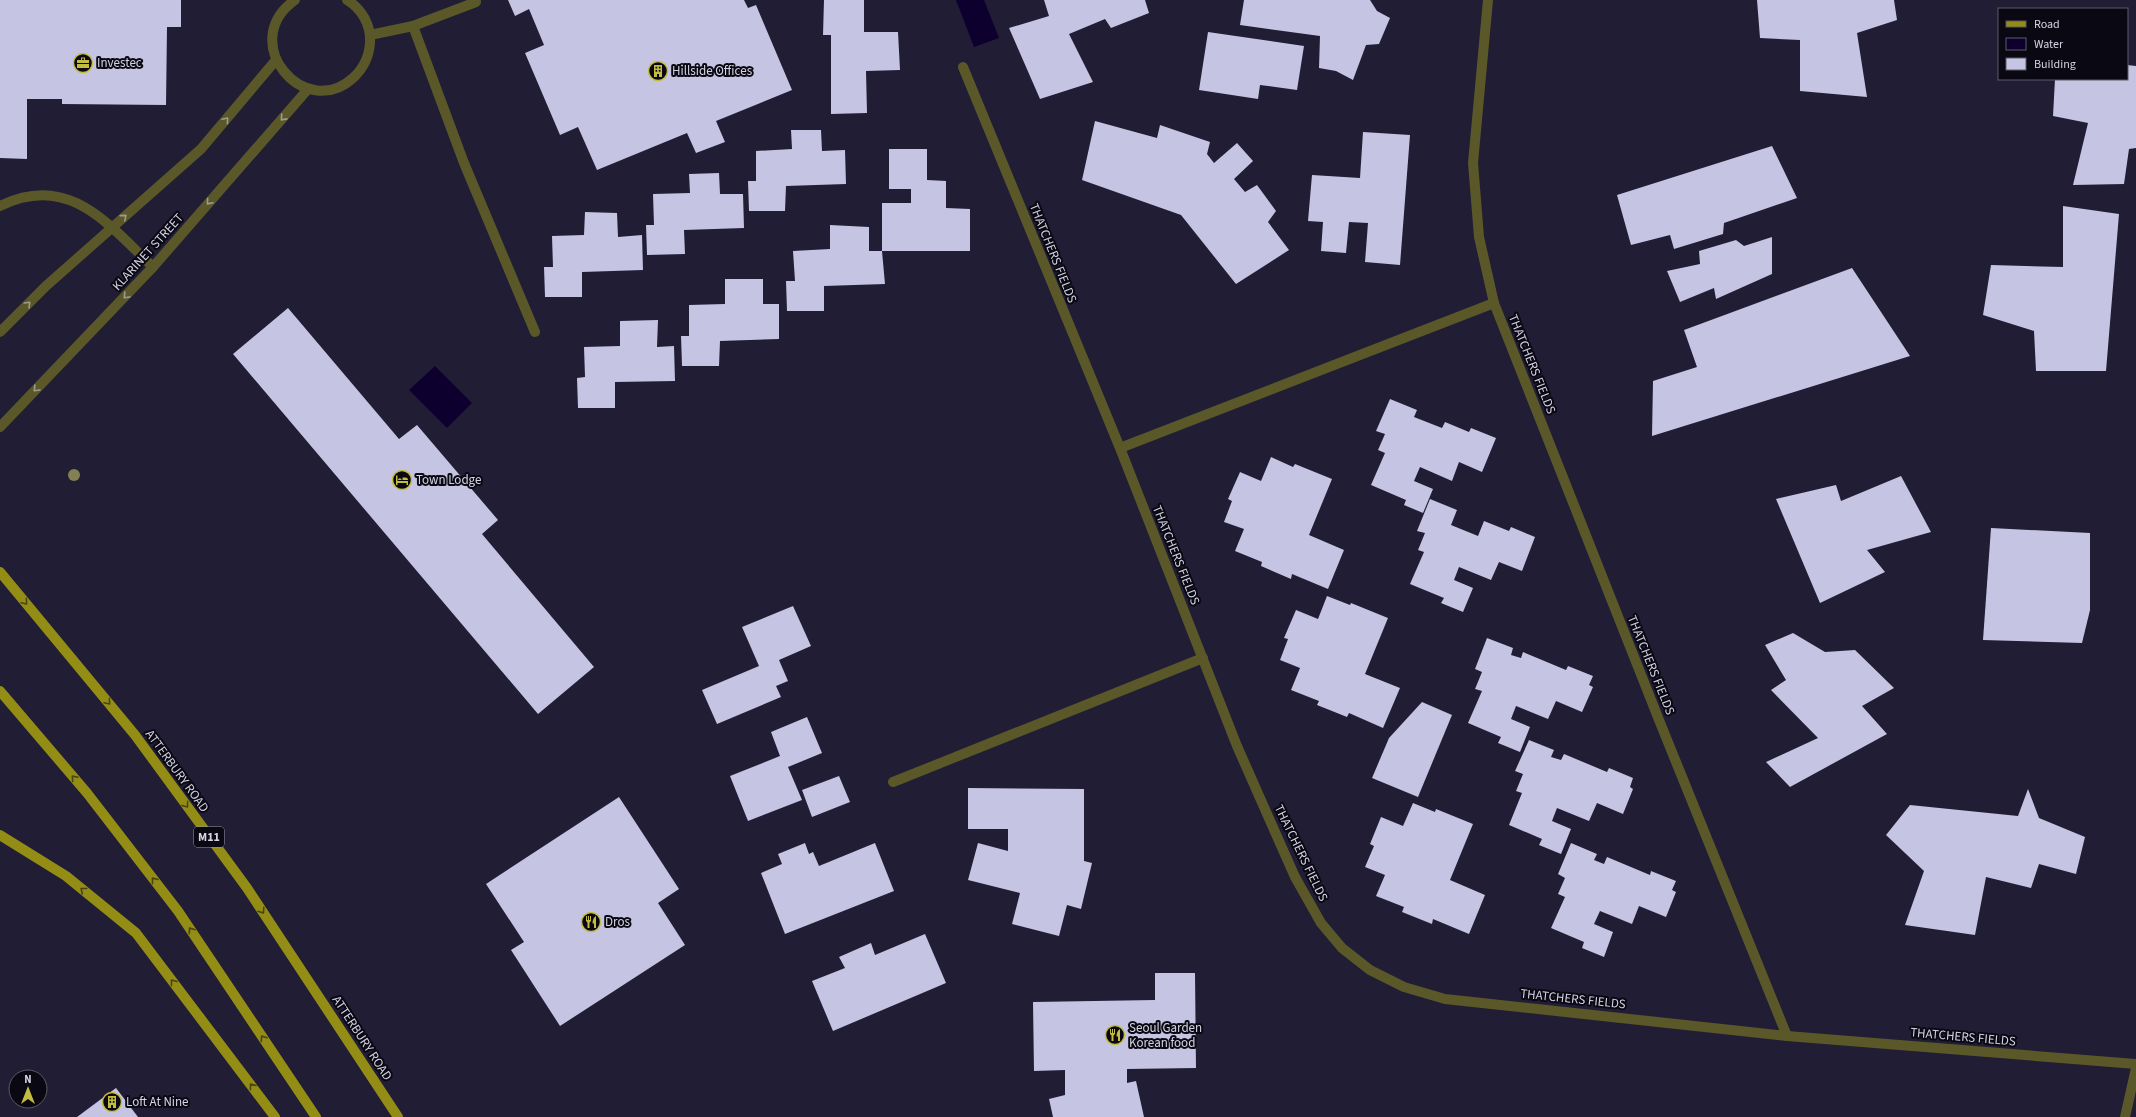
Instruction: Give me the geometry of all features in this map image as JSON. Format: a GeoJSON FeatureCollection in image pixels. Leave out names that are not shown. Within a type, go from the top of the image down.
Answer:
{"type":"FeatureCollection","features":[{"type":"Feature","properties":{"kind":"main road","name":"ATTERBURY ROAD"},"geometry":{"type":"LineString","coordinates":[[0,572],[135,735],[247,888],[398,1117]]}},
{"type":"Feature","properties":{"kind":"main road"},"geometry":{"type":"LineString","coordinates":[[0,691],[87,793],[178,911],[316,1117]]}},
{"type":"Feature","properties":{"kind":"main road"},"geometry":{"type":"LineString","coordinates":[[0,835],[66,876],[136,933],[275,1117]]}},
{"type":"Feature","properties":{"kind":"street"},"geometry":{"type":"LineString","coordinates":[[290,2],[278,18],[273,31],[272,46],[276,60],[289,78],[308,88],[323,90],[336,87],[350,81],[359,72],[366,61],[370,35],[367,23],[361,11],[347,0]]}},
{"type":"Feature","properties":{"kind":"street","name":"THATCHERS FIELDS"},"geometry":{"type":"LineString","coordinates":[[1488,0],[1473,163],[1479,237],[1494,303],[1659,720],[1787,1036]]}},
{"type":"Feature","properties":{"kind":"street"},"geometry":{"type":"LineString","coordinates":[[370,35],[413,26],[476,2]]}},
{"type":"Feature","properties":{"kind":"street"},"geometry":{"type":"LineString","coordinates":[[413,26],[464,163],[535,332]]}},
{"type":"Feature","properties":{"kind":"street"},"geometry":{"type":"LineString","coordinates":[[0,332],[46,286],[201,149],[276,60]]}},
{"type":"Feature","properties":{"kind":"street","name":"THATCHERS FIELDS"},"geometry":{"type":"LineString","coordinates":[[963,67],[1120,448],[1237,746],[1295,877],[1321,922],[1342,948],[1370,970],[1404,987],[1445,998],[1787,1036],[2136,1064]]}},
{"type":"Feature","properties":{"kind":"street","name":"KLARINET STREET"},"geometry":{"type":"LineString","coordinates":[[0,427],[153,267],[308,88]]}},
{"type":"Feature","properties":{"kind":"street"},"geometry":{"type":"LineString","coordinates":[[0,206],[11,200],[34,195],[52,195],[69,199],[90,210],[112,228],[153,267]]}},
{"type":"Feature","properties":{"kind":"street","name":"THATCHERS FIELDS"},"geometry":{"type":"LineString","coordinates":[[1120,448],[1494,303]]}},
{"type":"Feature","properties":{"kind":"street"},"geometry":{"type":"LineString","coordinates":[[893,782],[1203,658]]}},
{"type":"Feature","properties":{"kind":"street"},"geometry":{"type":"LineString","coordinates":[[2125,1117],[2136,1068]]}},
{"type":"Feature","properties":{"kind":"water"},"geometry":{"type":"Polygon","coordinates":[[[956,0],[984,0],[999,38],[974,47],[956,0]]]}},
{"type":"Feature","properties":{"kind":"water"},"geometry":{"type":"Polygon","coordinates":[[[435,366],[472,403],[447,428],[409,390],[435,366]]]}},
{"type":"Feature","properties":{"kind":"building","name":"Investec"},"geometry":{"type":"Polygon","coordinates":[[[0,0],[181,0],[181,27],[167,27],[166,105],[62,104],[62,99],[27,99],[27,159],[0,158],[0,0]]]}},
{"type":"Feature","properties":{"kind":"building","name":"Hillside Offices"},"geometry":{"type":"Polygon","coordinates":[[[508,0],[744,0],[748,8],[756,5],[792,90],[716,121],[725,142],[696,153],[687,133],[597,170],[578,127],[560,135],[525,53],[544,45],[529,9],[515,16],[508,0]]]}},
{"type":"Feature","properties":{"kind":"building"},"geometry":{"type":"Polygon","coordinates":[[[824,0],[864,0],[864,32],[898,32],[900,70],[866,71],[867,113],[831,114],[831,35],[823,35],[824,0]]]}},
{"type":"Feature","properties":{"kind":"building"},"geometry":{"type":"Polygon","coordinates":[[[1044,0],[1145,0],[1149,13],[1111,28],[1105,19],[1069,34],[1093,82],[1040,99],[1009,28],[1049,16],[1044,0]]]}},
{"type":"Feature","properties":{"kind":"building"},"geometry":{"type":"Polygon","coordinates":[[[1244,0],[1370,0],[1377,11],[1390,18],[1379,44],[1366,45],[1353,80],[1336,71],[1319,68],[1320,36],[1240,25],[1244,0]]]}},
{"type":"Feature","properties":{"kind":"building"},"geometry":{"type":"Polygon","coordinates":[[[1757,0],[1894,0],[1897,20],[1857,33],[1867,97],[1800,91],[1800,40],[1760,38],[1757,0]]]}},
{"type":"Feature","properties":{"kind":"building"},"geometry":{"type":"Polygon","coordinates":[[[1208,32],[1304,46],[1297,90],[1260,85],[1258,99],[1199,90],[1208,32]]]}},
{"type":"Feature","properties":{"kind":"building"},"geometry":{"type":"Polygon","coordinates":[[[2128,65],[2136,66],[2136,148],[2129,149],[2124,184],[2073,185],[2088,123],[2053,116],[2055,80],[2128,80],[2128,65]]]}},
{"type":"Feature","properties":{"kind":"building"},"geometry":{"type":"Polygon","coordinates":[[[1095,121],[1157,138],[1160,125],[1210,142],[1207,154],[1214,163],[1237,143],[1253,161],[1234,179],[1245,192],[1257,185],[1276,211],[1268,222],[1289,250],[1236,284],[1181,215],[1082,180],[1095,121]]]}},
{"type":"Feature","properties":{"kind":"building"},"geometry":{"type":"Polygon","coordinates":[[[791,130],[821,130],[822,151],[845,150],[846,184],[786,186],[785,211],[749,211],[748,181],[756,181],[756,151],[792,149],[791,130]]]}},
{"type":"Feature","properties":{"kind":"building"},"geometry":{"type":"Polygon","coordinates":[[[1363,132],[1410,135],[1400,265],[1365,262],[1368,223],[1349,222],[1346,253],[1321,251],[1323,222],[1308,221],[1312,175],[1360,178],[1363,132]]]}},
{"type":"Feature","properties":{"kind":"building"},"geometry":{"type":"Polygon","coordinates":[[[1772,146],[1797,198],[1724,223],[1723,234],[1674,249],[1670,235],[1631,245],[1617,195],[1772,146]]]}},
{"type":"Feature","properties":{"kind":"building"},"geometry":{"type":"Polygon","coordinates":[[[889,149],[927,149],[927,180],[946,181],[946,208],[970,209],[970,251],[882,251],[882,203],[911,203],[911,189],[889,189],[889,149]]]}},
{"type":"Feature","properties":{"kind":"building"},"geometry":{"type":"Polygon","coordinates":[[[719,173],[720,194],[743,194],[744,228],[684,230],[685,254],[647,255],[646,225],[654,225],[653,194],[690,193],[689,174],[719,173]]]}},
{"type":"Feature","properties":{"kind":"building"},"geometry":{"type":"Polygon","coordinates":[[[2063,206],[2119,214],[2106,371],[2036,371],[2034,331],[1983,315],[1991,265],[2063,267],[2063,206]]]}},
{"type":"Feature","properties":{"kind":"building"},"geometry":{"type":"Polygon","coordinates":[[[585,212],[617,213],[618,237],[642,235],[643,270],[582,272],[582,297],[545,297],[544,267],[553,267],[552,236],[584,235],[585,212]]]}},
{"type":"Feature","properties":{"kind":"building"},"geometry":{"type":"Polygon","coordinates":[[[830,225],[869,227],[869,251],[882,251],[885,284],[824,286],[824,311],[787,311],[786,281],[795,281],[793,251],[830,249],[830,225]]]}},
{"type":"Feature","properties":{"kind":"building"},"geometry":{"type":"Polygon","coordinates":[[[1772,237],[1772,274],[1716,299],[1714,288],[1680,302],[1667,271],[1700,264],[1699,251],[1736,240],[1744,246],[1772,237]]]}},
{"type":"Feature","properties":{"kind":"building"},"geometry":{"type":"Polygon","coordinates":[[[1852,268],[1910,356],[1652,436],[1653,381],[1697,367],[1684,330],[1852,268]]]}},
{"type":"Feature","properties":{"kind":"building"},"geometry":{"type":"Polygon","coordinates":[[[725,279],[763,279],[763,304],[779,304],[779,339],[720,341],[719,366],[682,366],[681,336],[689,336],[689,305],[725,304],[725,279]]]}},
{"type":"Feature","properties":{"kind":"building","name":"Town Lodge"},"geometry":{"type":"Polygon","coordinates":[[[288,308],[399,439],[417,425],[498,520],[482,534],[594,667],[538,714],[233,354],[288,308]]]}},
{"type":"Feature","properties":{"kind":"building"},"geometry":{"type":"Polygon","coordinates":[[[658,320],[657,347],[674,346],[675,381],[615,382],[615,408],[578,408],[577,378],[585,377],[584,347],[620,346],[620,321],[658,320]]]}},
{"type":"Feature","properties":{"kind":"building"},"geometry":{"type":"Polygon","coordinates":[[[1390,399],[1417,410],[1414,417],[1442,428],[1445,422],[1469,432],[1471,428],[1496,438],[1482,472],[1459,462],[1452,481],[1420,467],[1414,481],[1433,489],[1423,513],[1404,505],[1406,500],[1371,485],[1385,453],[1378,450],[1385,434],[1376,431],[1390,399]]]}},
{"type":"Feature","properties":{"kind":"building"},"geometry":{"type":"Polygon","coordinates":[[[1271,457],[1293,467],[1295,464],[1332,479],[1309,535],[1344,550],[1328,589],[1292,574],[1291,579],[1261,566],[1262,562],[1235,551],[1244,529],[1224,522],[1232,501],[1228,499],[1240,472],[1261,481],[1271,457]]]}},
{"type":"Feature","properties":{"kind":"building"},"geometry":{"type":"Polygon","coordinates":[[[1901,476],[1931,532],[1867,550],[1885,572],[1820,603],[1776,499],[1836,485],[1841,501],[1901,476]]]}},
{"type":"Feature","properties":{"kind":"building"},"geometry":{"type":"Polygon","coordinates":[[[1430,499],[1457,510],[1451,525],[1478,536],[1484,521],[1509,531],[1511,527],[1535,537],[1522,571],[1499,562],[1491,580],[1459,567],[1454,580],[1473,588],[1463,612],[1441,603],[1444,598],[1410,584],[1424,552],[1418,550],[1425,533],[1417,531],[1430,499]]]}},
{"type":"Feature","properties":{"kind":"building"},"geometry":{"type":"Polygon","coordinates":[[[1991,528],[2090,533],[2090,610],[2082,643],[1983,640],[1991,528]]]}},
{"type":"Feature","properties":{"kind":"building"},"geometry":{"type":"Polygon","coordinates":[[[1327,596],[1350,605],[1351,603],[1388,618],[1365,674],[1400,688],[1383,728],[1349,713],[1347,717],[1317,705],[1319,701],[1291,690],[1300,668],[1280,660],[1288,639],[1284,638],[1296,610],[1318,619],[1327,596]]]}},
{"type":"Feature","properties":{"kind":"building"},"geometry":{"type":"Polygon","coordinates":[[[793,606],[811,646],[779,660],[788,681],[776,686],[781,697],[717,724],[702,690],[759,666],[742,627],[793,606]]]}},
{"type":"Feature","properties":{"kind":"building"},"geometry":{"type":"Polygon","coordinates":[[[1793,633],[1825,652],[1855,650],[1894,688],[1862,706],[1887,734],[1790,787],[1766,762],[1818,738],[1771,690],[1786,680],[1765,645],[1793,633]]]}},
{"type":"Feature","properties":{"kind":"building"},"geometry":{"type":"Polygon","coordinates":[[[1487,638],[1513,648],[1511,655],[1521,658],[1523,652],[1566,670],[1568,666],[1593,676],[1589,685],[1593,687],[1582,712],[1556,701],[1548,719],[1516,706],[1511,719],[1530,727],[1520,752],[1498,743],[1501,737],[1468,723],[1482,691],[1475,689],[1482,672],[1475,669],[1487,638]]]}},
{"type":"Feature","properties":{"kind":"building"},"geometry":{"type":"Polygon","coordinates":[[[1422,702],[1452,715],[1418,797],[1372,778],[1389,738],[1422,702]]]}},
{"type":"Feature","properties":{"kind":"building"},"geometry":{"type":"Polygon","coordinates":[[[807,717],[822,753],[788,767],[802,800],[748,821],[730,776],[780,756],[771,732],[807,717]]]}},
{"type":"Feature","properties":{"kind":"building"},"geometry":{"type":"Polygon","coordinates":[[[1529,740],[1554,750],[1551,757],[1561,760],[1564,754],[1607,772],[1609,768],[1633,778],[1630,787],[1633,789],[1623,814],[1597,803],[1589,821],[1557,808],[1552,821],[1571,829],[1561,854],[1539,845],[1542,839],[1509,825],[1522,793],[1516,791],[1523,774],[1515,771],[1529,740]]]}},
{"type":"Feature","properties":{"kind":"building"},"geometry":{"type":"Polygon","coordinates":[[[839,776],[850,802],[812,817],[802,790],[839,776]]]}},
{"type":"Feature","properties":{"kind":"building"},"geometry":{"type":"Polygon","coordinates":[[[968,788],[1084,789],[1084,861],[1092,863],[1081,909],[1067,905],[1059,936],[1012,924],[1020,893],[968,880],[978,843],[1008,851],[1008,829],[968,829],[968,788]]]}},
{"type":"Feature","properties":{"kind":"building"},"geometry":{"type":"Polygon","coordinates":[[[2028,789],[2039,818],[2085,837],[2076,874],[2039,864],[2031,888],[1986,877],[1975,935],[1905,925],[1924,871],[1886,835],[1910,805],[2018,816],[2028,789]]]}},
{"type":"Feature","properties":{"kind":"building","name":"Dros"},"geometry":{"type":"Polygon","coordinates":[[[619,797],[679,889],[658,903],[685,945],[560,1026],[511,950],[524,942],[486,884],[619,797]]]}},
{"type":"Feature","properties":{"kind":"building"},"geometry":{"type":"Polygon","coordinates":[[[1413,803],[1435,812],[1436,809],[1473,824],[1450,880],[1485,895],[1469,934],[1433,919],[1432,924],[1402,912],[1404,907],[1376,896],[1385,875],[1365,867],[1374,846],[1370,844],[1381,817],[1403,826],[1413,803]]]}},
{"type":"Feature","properties":{"kind":"building"},"geometry":{"type":"Polygon","coordinates":[[[805,843],[809,854],[813,852],[819,866],[875,843],[894,891],[785,934],[761,873],[782,864],[778,854],[805,843]]]}},
{"type":"Feature","properties":{"kind":"building"},"geometry":{"type":"Polygon","coordinates":[[[1571,843],[1597,854],[1594,860],[1604,864],[1607,857],[1650,875],[1651,871],[1676,881],[1672,890],[1676,892],[1666,917],[1639,906],[1632,924],[1600,911],[1594,924],[1613,932],[1604,957],[1582,948],[1584,942],[1551,928],[1565,897],[1558,894],[1565,878],[1558,874],[1571,843]]]}},
{"type":"Feature","properties":{"kind":"building"},"geometry":{"type":"Polygon","coordinates":[[[925,934],[946,983],[833,1031],[812,981],[845,968],[839,957],[871,943],[875,955],[925,934]]]}},
{"type":"Feature","properties":{"kind":"building","name":"Seoul Garden Korean food"},"geometry":{"type":"Polygon","coordinates":[[[1155,973],[1195,973],[1196,1068],[1127,1069],[1127,1083],[1136,1081],[1144,1117],[1053,1117],[1049,1099],[1065,1095],[1065,1070],[1034,1071],[1033,1002],[1155,1000],[1155,973]]]}},
{"type":"Feature","properties":{"kind":"building","name":"Loft At Nine"},"geometry":{"type":"Polygon","coordinates":[[[116,1088],[138,1117],[77,1117],[116,1088]]]}},
{"type":"Feature","properties":{"kind":"place","name":"Investec"},"geometry":{"type":"Point","coordinates":[83,63]}},
{"type":"Feature","properties":{"kind":"place","name":"Hillside Offices"},"geometry":{"type":"Point","coordinates":[658,71]}},
{"type":"Feature","properties":{"kind":"place","name":"Town Lodge"},"geometry":{"type":"Point","coordinates":[402,480]}},
{"type":"Feature","properties":{"kind":"place","name":"Dros"},"geometry":{"type":"Point","coordinates":[591,922]}},
{"type":"Feature","properties":{"kind":"place","name":"Seoul Garden Korean food"},"geometry":{"type":"Point","coordinates":[1115,1035]}},
{"type":"Feature","properties":{"kind":"place","name":"Loft At Nine"},"geometry":{"type":"Point","coordinates":[112,1102]}}]}
